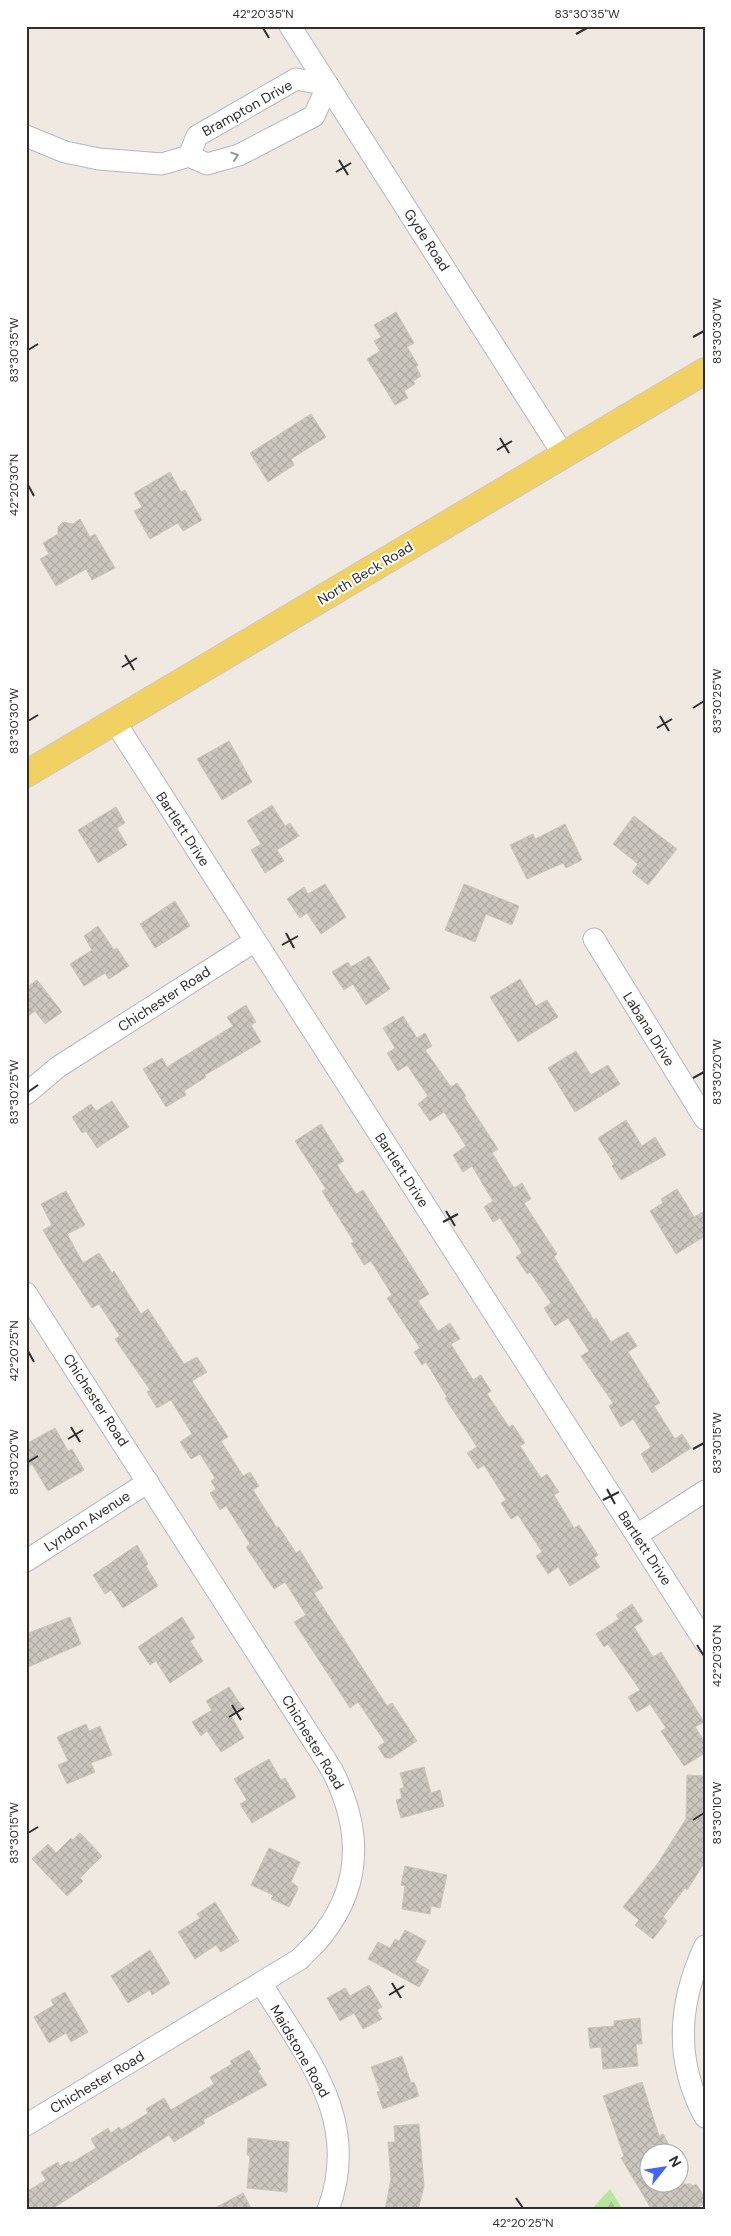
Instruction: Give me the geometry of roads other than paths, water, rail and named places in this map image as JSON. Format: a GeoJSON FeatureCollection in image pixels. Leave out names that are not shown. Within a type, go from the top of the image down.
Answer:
{"type":"FeatureCollection","features":[{"type":"Feature","properties":{"kind":"main road","name":"North Beck Road"},"geometry":{"type":"LineString","coordinates":[[26,774],[705,371]]}},
{"type":"Feature","properties":{"kind":"street","name":"Gyde Road"},"geometry":{"type":"LineString","coordinates":[[290,26],[563,454]]}},
{"type":"Feature","properties":{"kind":"street","name":"Brampton Drive"},"geometry":{"type":"LineString","coordinates":[[189,156],[196,136],[296,79],[328,85]]}},
{"type":"Feature","properties":{"kind":"street"},"geometry":{"type":"LineString","coordinates":[[26,136],[65,152],[99,159],[162,164],[189,156],[207,164],[239,155],[314,116],[328,85]]}},
{"type":"Feature","properties":{"kind":"street","name":"Bartlett Drive"},"geometry":{"type":"LineString","coordinates":[[115,722],[705,1642]]}},
{"type":"Feature","properties":{"kind":"street","name":"Labana Drive"},"geometry":{"type":"LineString","coordinates":[[594,939],[705,1119]]}},
{"type":"Feature","properties":{"kind":"street","name":"Chichester Road"},"geometry":{"type":"LineString","coordinates":[[26,1094],[58,1067],[255,941]]}},
{"type":"Feature","properties":{"kind":"street","name":"Chichester Road"},"geometry":{"type":"LineString","coordinates":[[26,1293],[332,1770],[344,1794],[351,1816],[354,1838],[352,1867],[346,1895],[324,1934],[300,1958],[261,1984],[26,2125]]}},
{"type":"Feature","properties":{"kind":"street","name":"Lyndon Avenue"},"geometry":{"type":"LineString","coordinates":[[26,1561],[148,1482]]}},
{"type":"Feature","properties":{"kind":"street"},"geometry":{"type":"LineString","coordinates":[[637,1535],[705,1491]]}},
{"type":"Feature","properties":{"kind":"street"},"geometry":{"type":"LineString","coordinates":[[705,1946],[688,1986],[682,2035],[690,2082],[705,2116]]}},
{"type":"Feature","properties":{"kind":"street","name":"Maidstone Road"},"geometry":{"type":"LineString","coordinates":[[261,1984],[319,2078],[334,2116],[338,2139],[338,2168],[334,2194],[328,2210]]}}]}
